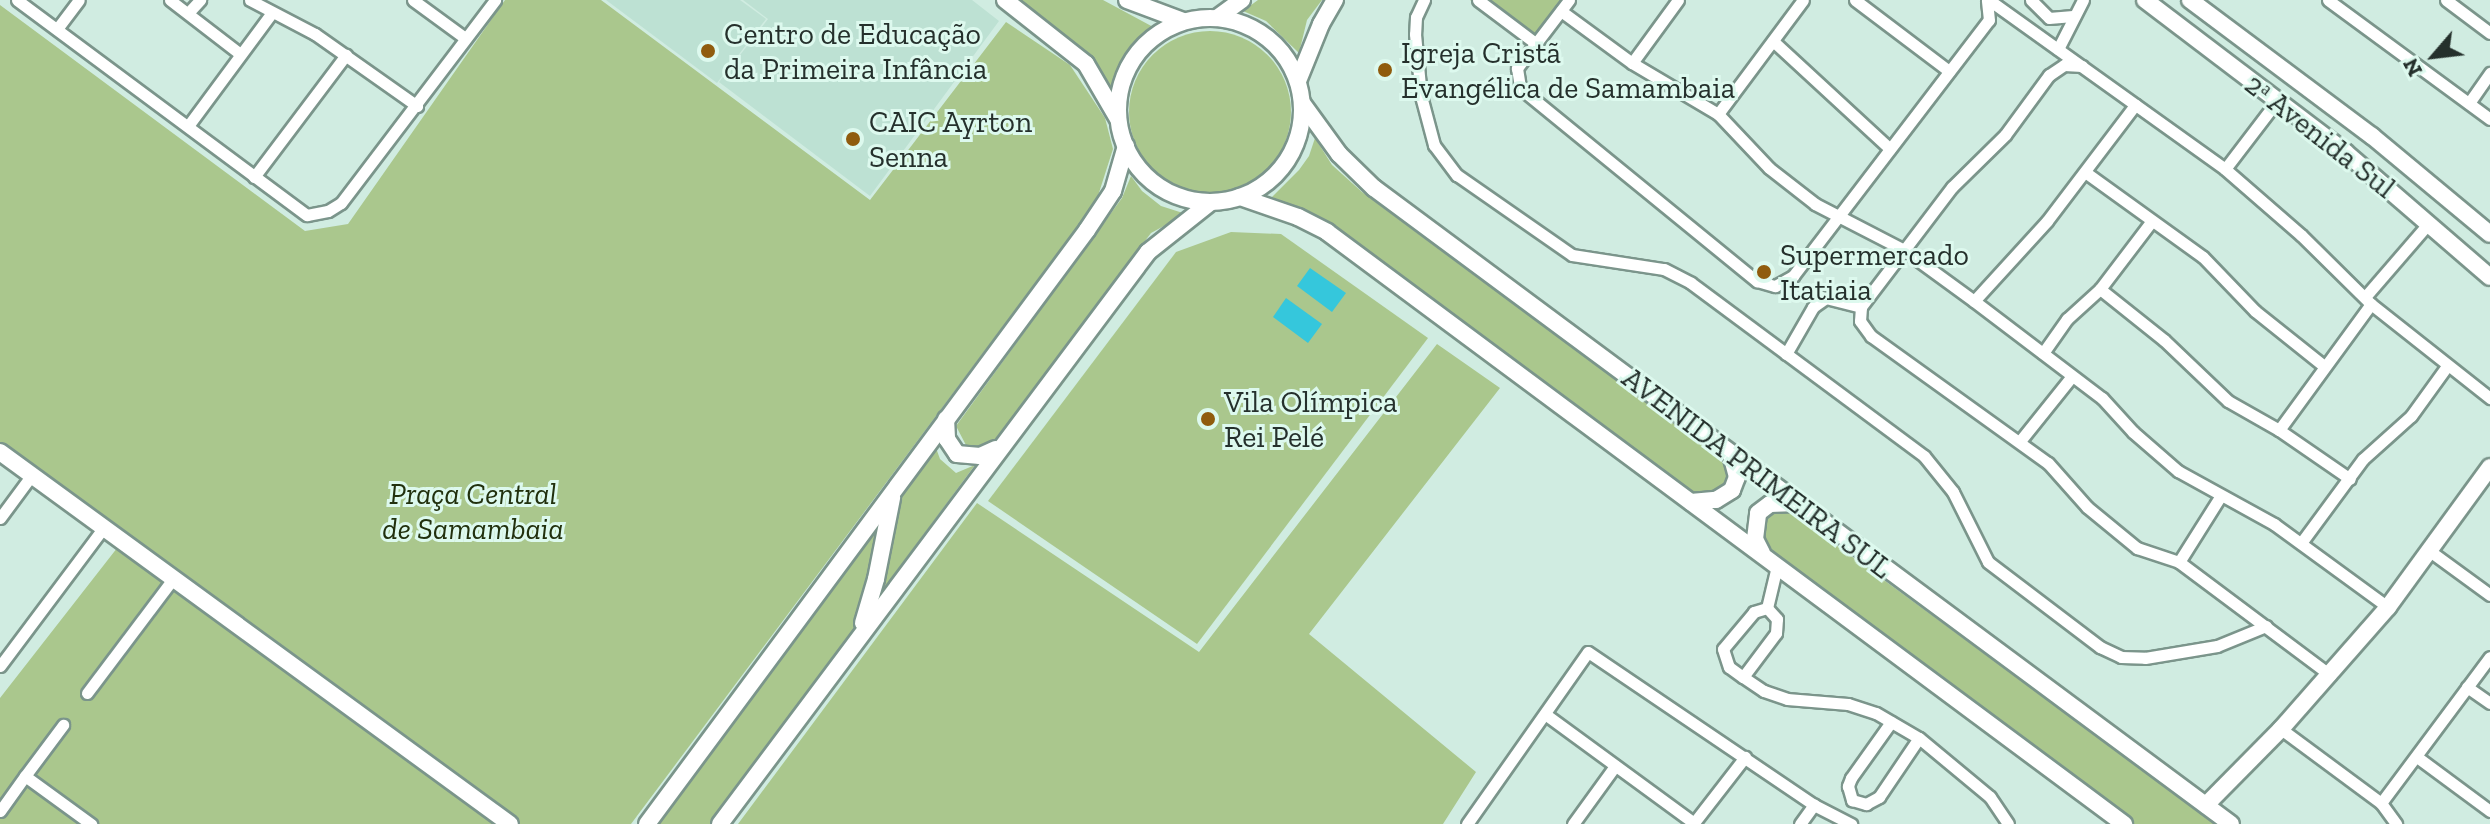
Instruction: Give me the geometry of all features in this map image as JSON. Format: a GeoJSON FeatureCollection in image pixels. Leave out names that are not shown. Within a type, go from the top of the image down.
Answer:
{"type":"FeatureCollection","features":[{"type":"Feature","properties":{"kind":"street"},"geometry":{"type":"LineString","coordinates":[[17,0],[307,215],[328,211],[341,203],[495,0]]}},
{"type":"Feature","properties":{"kind":"street"},"geometry":{"type":"LineString","coordinates":[[57,29],[79,0]]}},
{"type":"Feature","properties":{"kind":"street"},"geometry":{"type":"LineString","coordinates":[[170,0],[240,54]]}},
{"type":"Feature","properties":{"kind":"street"},"geometry":{"type":"LineString","coordinates":[[188,13],[200,0]]}},
{"type":"Feature","properties":{"kind":"street"},"geometry":{"type":"LineString","coordinates":[[250,0],[271,14],[315,34],[417,106]]}},
{"type":"Feature","properties":{"kind":"street"},"geometry":{"type":"LineString","coordinates":[[413,0],[465,38]]}},
{"type":"Feature","properties":{"kind":"street"},"geometry":{"type":"LineString","coordinates":[[1005,0],[1086,64],[1119,121],[1126,146],[1141,170],[1163,188],[1186,199],[1211,202],[1240,197],[1262,186],[1281,170],[1298,139],[1302,103],[1298,81],[1286,57],[1267,37],[1243,24],[1217,18],[1183,21],[1159,33],[1139,51],[1125,75],[1119,97],[1119,121]]}},
{"type":"Feature","properties":{"kind":"street"},"geometry":{"type":"LineString","coordinates":[[1127,0],[1183,21]]}},
{"type":"Feature","properties":{"kind":"street"},"geometry":{"type":"LineString","coordinates":[[1217,18],[1242,0]]}},
{"type":"Feature","properties":{"kind":"street"},"geometry":{"type":"LineString","coordinates":[[1298,81],[1321,24],[1335,0]]}},
{"type":"Feature","properties":{"kind":"street"},"geometry":{"type":"LineString","coordinates":[[1424,0],[1416,17],[1415,34],[1421,96],[1434,145],[1457,175],[1572,255],[1664,269],[1691,283],[1924,456],[1953,492],[1988,562],[2100,647],[2121,657],[2145,658],[2217,646],[2266,626]]}},
{"type":"Feature","properties":{"kind":"street"},"geometry":{"type":"LineString","coordinates":[[1478,0],[1535,43]]}},
{"type":"Feature","properties":{"kind":"street"},"geometry":{"type":"LineString","coordinates":[[1569,0],[1517,68],[1520,88],[1757,281],[1775,286],[1786,281],[1838,217],[1989,20],[1988,0]]}},
{"type":"Feature","properties":{"kind":"street"},"geometry":{"type":"LineString","coordinates":[[1632,63],[1678,0]]}},
{"type":"Feature","properties":{"kind":"street"},"geometry":{"type":"LineString","coordinates":[[1718,114],[1803,0]]}},
{"type":"Feature","properties":{"kind":"street"},"geometry":{"type":"LineString","coordinates":[[1855,0],[1949,71]]}},
{"type":"Feature","properties":{"kind":"street"},"geometry":{"type":"LineString","coordinates":[[1988,0],[2225,169],[2368,301],[2490,398]]}},
{"type":"Feature","properties":{"kind":"street"},"geometry":{"type":"LineString","coordinates":[[2031,0],[2049,18],[2073,16]]}},
{"type":"Feature","properties":{"kind":"street"},"geometry":{"type":"LineString","coordinates":[[2058,49],[2083,0]]}},
{"type":"Feature","properties":{"kind":"street","name":"2ᵃ Avenida Sul"},"geometry":{"type":"LineString","coordinates":[[2145,0],[2345,152],[2490,277]]}},
{"type":"Feature","properties":{"kind":"street"},"geometry":{"type":"LineString","coordinates":[[2446,0],[2490,33]]}},
{"type":"Feature","properties":{"kind":"street"},"geometry":{"type":"LineString","coordinates":[[2174,22],[2193,18],[2191,1]]}},
{"type":"Feature","properties":{"kind":"street","name":"2ᵃ Avenida Sul"},"geometry":{"type":"LineString","coordinates":[[2191,1],[2372,136],[2490,234]]}},
{"type":"Feature","properties":{"kind":"street"},"geometry":{"type":"LineString","coordinates":[[2335,2],[2490,119]]}},
{"type":"Feature","properties":{"kind":"street"},"geometry":{"type":"LineString","coordinates":[[1561,11],[1632,63],[1718,114],[1769,168],[1838,217],[1904,250],[1974,301],[2102,398],[2133,432],[2178,471],[2301,543],[2388,607]]}},
{"type":"Feature","properties":{"kind":"street"},"geometry":{"type":"LineString","coordinates":[[188,126],[271,14]]}},
{"type":"Feature","properties":{"kind":"street"},"geometry":{"type":"LineString","coordinates":[[1773,41],[1890,149]]}},
{"type":"Feature","properties":{"kind":"street"},"geometry":{"type":"LineString","coordinates":[[254,177],[346,55]]}},
{"type":"Feature","properties":{"kind":"street"},"geometry":{"type":"LineString","coordinates":[[2082,66],[2064,65],[2049,75],[2005,135],[1952,187],[1861,307],[1860,321],[1871,336],[2020,441],[2061,474],[2087,507],[2137,548],[2179,562],[2330,675]]}},
{"type":"Feature","properties":{"kind":"street"},"geometry":{"type":"LineString","coordinates":[[2469,103],[2490,73]]}},
{"type":"Feature","properties":{"kind":"street"},"geometry":{"type":"LineString","coordinates":[[2225,169],[2277,101]]}},
{"type":"Feature","properties":{"kind":"street","name":"AVENIDA PRIMEIRA SUL"},"geometry":{"type":"LineString","coordinates":[[1302,103],[1339,154],[1374,188],[2231,824]]}},
{"type":"Feature","properties":{"kind":"street"},"geometry":{"type":"LineString","coordinates":[[1974,301],[2085,172],[2135,105]]}},
{"type":"Feature","properties":{"kind":"street"},"geometry":{"type":"LineString","coordinates":[[647,824],[1087,230],[1113,191],[1126,146]]}},
{"type":"Feature","properties":{"kind":"street"},"geometry":{"type":"LineString","coordinates":[[2085,172],[2203,257],[2255,311],[2324,366]]}},
{"type":"Feature","properties":{"kind":"street","name":"AVENIDA PRIMEIRA SUL"},"geometry":{"type":"LineString","coordinates":[[1240,197],[1298,217],[1327,232],[2124,824]]}},
{"type":"Feature","properties":{"kind":"street"},"geometry":{"type":"LineString","coordinates":[[720,824],[999,447],[1148,252],[1211,202]]}},
{"type":"Feature","properties":{"kind":"street"},"geometry":{"type":"LineString","coordinates":[[2043,353],[2067,319],[2100,289],[2151,222]]}},
{"type":"Feature","properties":{"kind":"street"},"geometry":{"type":"LineString","coordinates":[[2279,430],[2368,301],[2428,224]]}},
{"type":"Feature","properties":{"kind":"street"},"geometry":{"type":"LineString","coordinates":[[2100,289],[2164,340],[2228,401],[2279,430],[2350,479]]}},
{"type":"Feature","properties":{"kind":"street"},"geometry":{"type":"LineString","coordinates":[[1786,354],[1813,307],[1826,298],[1861,307]]}},
{"type":"Feature","properties":{"kind":"street"},"geometry":{"type":"LineString","coordinates":[[2301,543],[2363,459],[2411,416],[2447,366]]}},
{"type":"Feature","properties":{"kind":"street"},"geometry":{"type":"LineString","coordinates":[[2020,441],[2072,376]]}},
{"type":"Feature","properties":{"kind":"street"},"geometry":{"type":"LineString","coordinates":[[946,419],[947,439],[957,454],[980,456],[999,447]]}},
{"type":"Feature","properties":{"kind":"street"},"geometry":{"type":"LineString","coordinates":[[0,452],[510,824]]}},
{"type":"Feature","properties":{"kind":"street"},"geometry":{"type":"LineString","coordinates":[[1691,502],[1716,500],[1732,490],[1737,477],[1731,454]]}},
{"type":"Feature","properties":{"kind":"street"},"geometry":{"type":"LineString","coordinates":[[2206,805],[2281,729],[2388,607],[2427,549],[2484,485],[2490,467]]}},
{"type":"Feature","properties":{"kind":"street"},"geometry":{"type":"LineString","coordinates":[[0,518],[31,476]]}},
{"type":"Feature","properties":{"kind":"street"},"geometry":{"type":"LineString","coordinates":[[859,636],[876,579],[895,488]]}},
{"type":"Feature","properties":{"kind":"street"},"geometry":{"type":"LineString","coordinates":[[2179,562],[2220,497]]}},
{"type":"Feature","properties":{"kind":"street"},"geometry":{"type":"LineString","coordinates":[[1743,677],[1776,633],[1777,619],[1767,608],[1771,562],[1755,539],[1758,513],[1770,504],[1796,503]]}},
{"type":"Feature","properties":{"kind":"street"},"geometry":{"type":"LineString","coordinates":[[0,666],[104,527]]}},
{"type":"Feature","properties":{"kind":"street"},"geometry":{"type":"LineString","coordinates":[[2427,549],[2490,595]]}},
{"type":"Feature","properties":{"kind":"street"},"geometry":{"type":"LineString","coordinates":[[87,693],[173,579]]}},
{"type":"Feature","properties":{"kind":"street"},"geometry":{"type":"LineString","coordinates":[[1767,608],[1754,612],[1723,649],[1729,667],[1764,691],[1787,699],[1863,707],[1891,722],[1919,738],[1990,797],[2008,824]]}},
{"type":"Feature","properties":{"kind":"street"},"geometry":{"type":"LineString","coordinates":[[1467,824],[1588,652],[1814,805],[1851,824]]}},
{"type":"Feature","properties":{"kind":"street"},"geometry":{"type":"LineString","coordinates":[[2381,803],[2490,657]]}},
{"type":"Feature","properties":{"kind":"street"},"geometry":{"type":"LineString","coordinates":[[2467,687],[2490,703]]}},
{"type":"Feature","properties":{"kind":"street"},"geometry":{"type":"LineString","coordinates":[[1545,714],[1694,824],[1745,757]]}},
{"type":"Feature","properties":{"kind":"street"},"geometry":{"type":"LineString","coordinates":[[1891,722],[1851,778],[1848,786],[1852,800],[1866,804],[1879,797],[1919,738]]}},
{"type":"Feature","properties":{"kind":"street"},"geometry":{"type":"LineString","coordinates":[[0,811],[63,725]]}},
{"type":"Feature","properties":{"kind":"street"},"geometry":{"type":"LineString","coordinates":[[2281,729],[2381,803],[2396,824]]}},
{"type":"Feature","properties":{"kind":"street"},"geometry":{"type":"LineString","coordinates":[[2417,757],[2490,811]]}},
{"type":"Feature","properties":{"kind":"street"},"geometry":{"type":"LineString","coordinates":[[1573,824],[1615,766]]}},
{"type":"Feature","properties":{"kind":"street"},"geometry":{"type":"LineString","coordinates":[[25,776],[91,824]]}},
{"type":"Feature","properties":{"kind":"street"},"geometry":{"type":"LineString","coordinates":[[1800,824],[1814,805]]}},
{"type":"Feature","properties":{"kind":"shaded area","name":"Centro de Educação da Primeira Infância"},"geometry":{"type":"Polygon","coordinates":[[[606,0],[740,0],[766,19],[717,83],[606,0]]]}},
{"type":"Feature","properties":{"kind":"shaded area","name":"CAIC Ayrton Senna"},"geometry":{"type":"Polygon","coordinates":[[[743,0],[972,0],[999,21],[870,196],[719,82],[768,19],[743,0]]]}},
{"type":"Feature","properties":{"kind":"green space","name":"Praça Central de Samambaia"},"geometry":{"type":"Polygon","coordinates":[[[505,0],[601,0],[870,200],[1006,22],[1070,65],[1105,118],[1113,149],[1096,202],[631,824],[0,824],[0,698],[121,543],[0,454],[0,5],[305,231],[348,224],[505,0]]]}},
{"type":"Feature","properties":{"kind":"green space"},"geometry":{"type":"Polygon","coordinates":[[[1014,0],[1103,0],[1155,28],[1125,57],[1113,91],[1081,50],[1014,0]]]}},
{"type":"Feature","properties":{"kind":"green space"},"geometry":{"type":"Polygon","coordinates":[[[1258,0],[1322,0],[1307,20],[1299,53],[1266,21],[1243,11],[1258,0]]]}},
{"type":"Feature","properties":{"kind":"green space"},"geometry":{"type":"Polygon","coordinates":[[[1470,0],[1568,0],[1532,47],[1470,0]]]}},
{"type":"Feature","properties":{"kind":"green space"},"geometry":{"type":"Polygon","coordinates":[[[1210,31],[1241,37],[1267,55],[1285,81],[1291,112],[1285,143],[1267,169],[1241,187],[1210,193],[1179,187],[1153,169],[1135,143],[1129,112],[1135,81],[1153,55],[1179,37],[1210,31]]]}},
{"type":"Feature","properties":{"kind":"green space"},"geometry":{"type":"Polygon","coordinates":[[[1315,138],[1332,165],[1362,192],[1723,459],[1729,484],[1717,501],[1699,498],[1326,227],[1272,197],[1299,170],[1309,156],[1315,138]]]}},
{"type":"Feature","properties":{"kind":"green space"},"geometry":{"type":"Polygon","coordinates":[[[1131,176],[1142,191],[1161,206],[1186,214],[1151,233],[994,441],[968,449],[956,426],[1122,198],[1131,176]]]}},
{"type":"Feature","properties":{"kind":"green space","name":"Vila Olímpica Rei Pelé"},"geometry":{"type":"Polygon","coordinates":[[[1231,232],[1281,234],[1428,338],[1197,644],[988,501],[1176,252],[1231,232]]]}},
{"type":"Feature","properties":{"kind":"green space"},"geometry":{"type":"Polygon","coordinates":[[[1437,344],[1500,388],[1309,634],[1476,772],[1443,824],[738,824],[977,503],[1199,652],[1437,344]]]}},
{"type":"Feature","properties":{"kind":"green space"},"geometry":{"type":"Polygon","coordinates":[[[936,448],[940,459],[956,473],[975,465],[710,824],[658,824],[936,448]]]}},
{"type":"Feature","properties":{"kind":"green space"},"geometry":{"type":"Polygon","coordinates":[[[1791,512],[2217,824],[2133,824],[1769,555],[1760,530],[1770,514],[1791,512]]]}},
{"type":"Feature","properties":{"kind":"water"},"geometry":{"type":"Polygon","coordinates":[[[1310,268],[1346,293],[1332,312],[1297,286],[1310,268]]]}},
{"type":"Feature","properties":{"kind":"water"},"geometry":{"type":"Polygon","coordinates":[[[1286,298],[1322,324],[1308,343],[1273,317],[1286,298]]]}},
{"type":"Feature","properties":{"kind":"place","name":"Centro de Educação da Primeira Infância"},"geometry":{"type":"Point","coordinates":[708,51]}},
{"type":"Feature","properties":{"kind":"place","name":"Igreja Cristã Evangélica de Samambaia"},"geometry":{"type":"Point","coordinates":[1385,70]}},
{"type":"Feature","properties":{"kind":"place","name":"CAIC Ayrton Senna"},"geometry":{"type":"Point","coordinates":[853,139]}},
{"type":"Feature","properties":{"kind":"place","name":"Supermercado Itatiaia"},"geometry":{"type":"Point","coordinates":[1764,272]}},
{"type":"Feature","properties":{"kind":"place","name":"Vila Olímpica Rei Pelé"},"geometry":{"type":"Point","coordinates":[1208,419]}}]}
